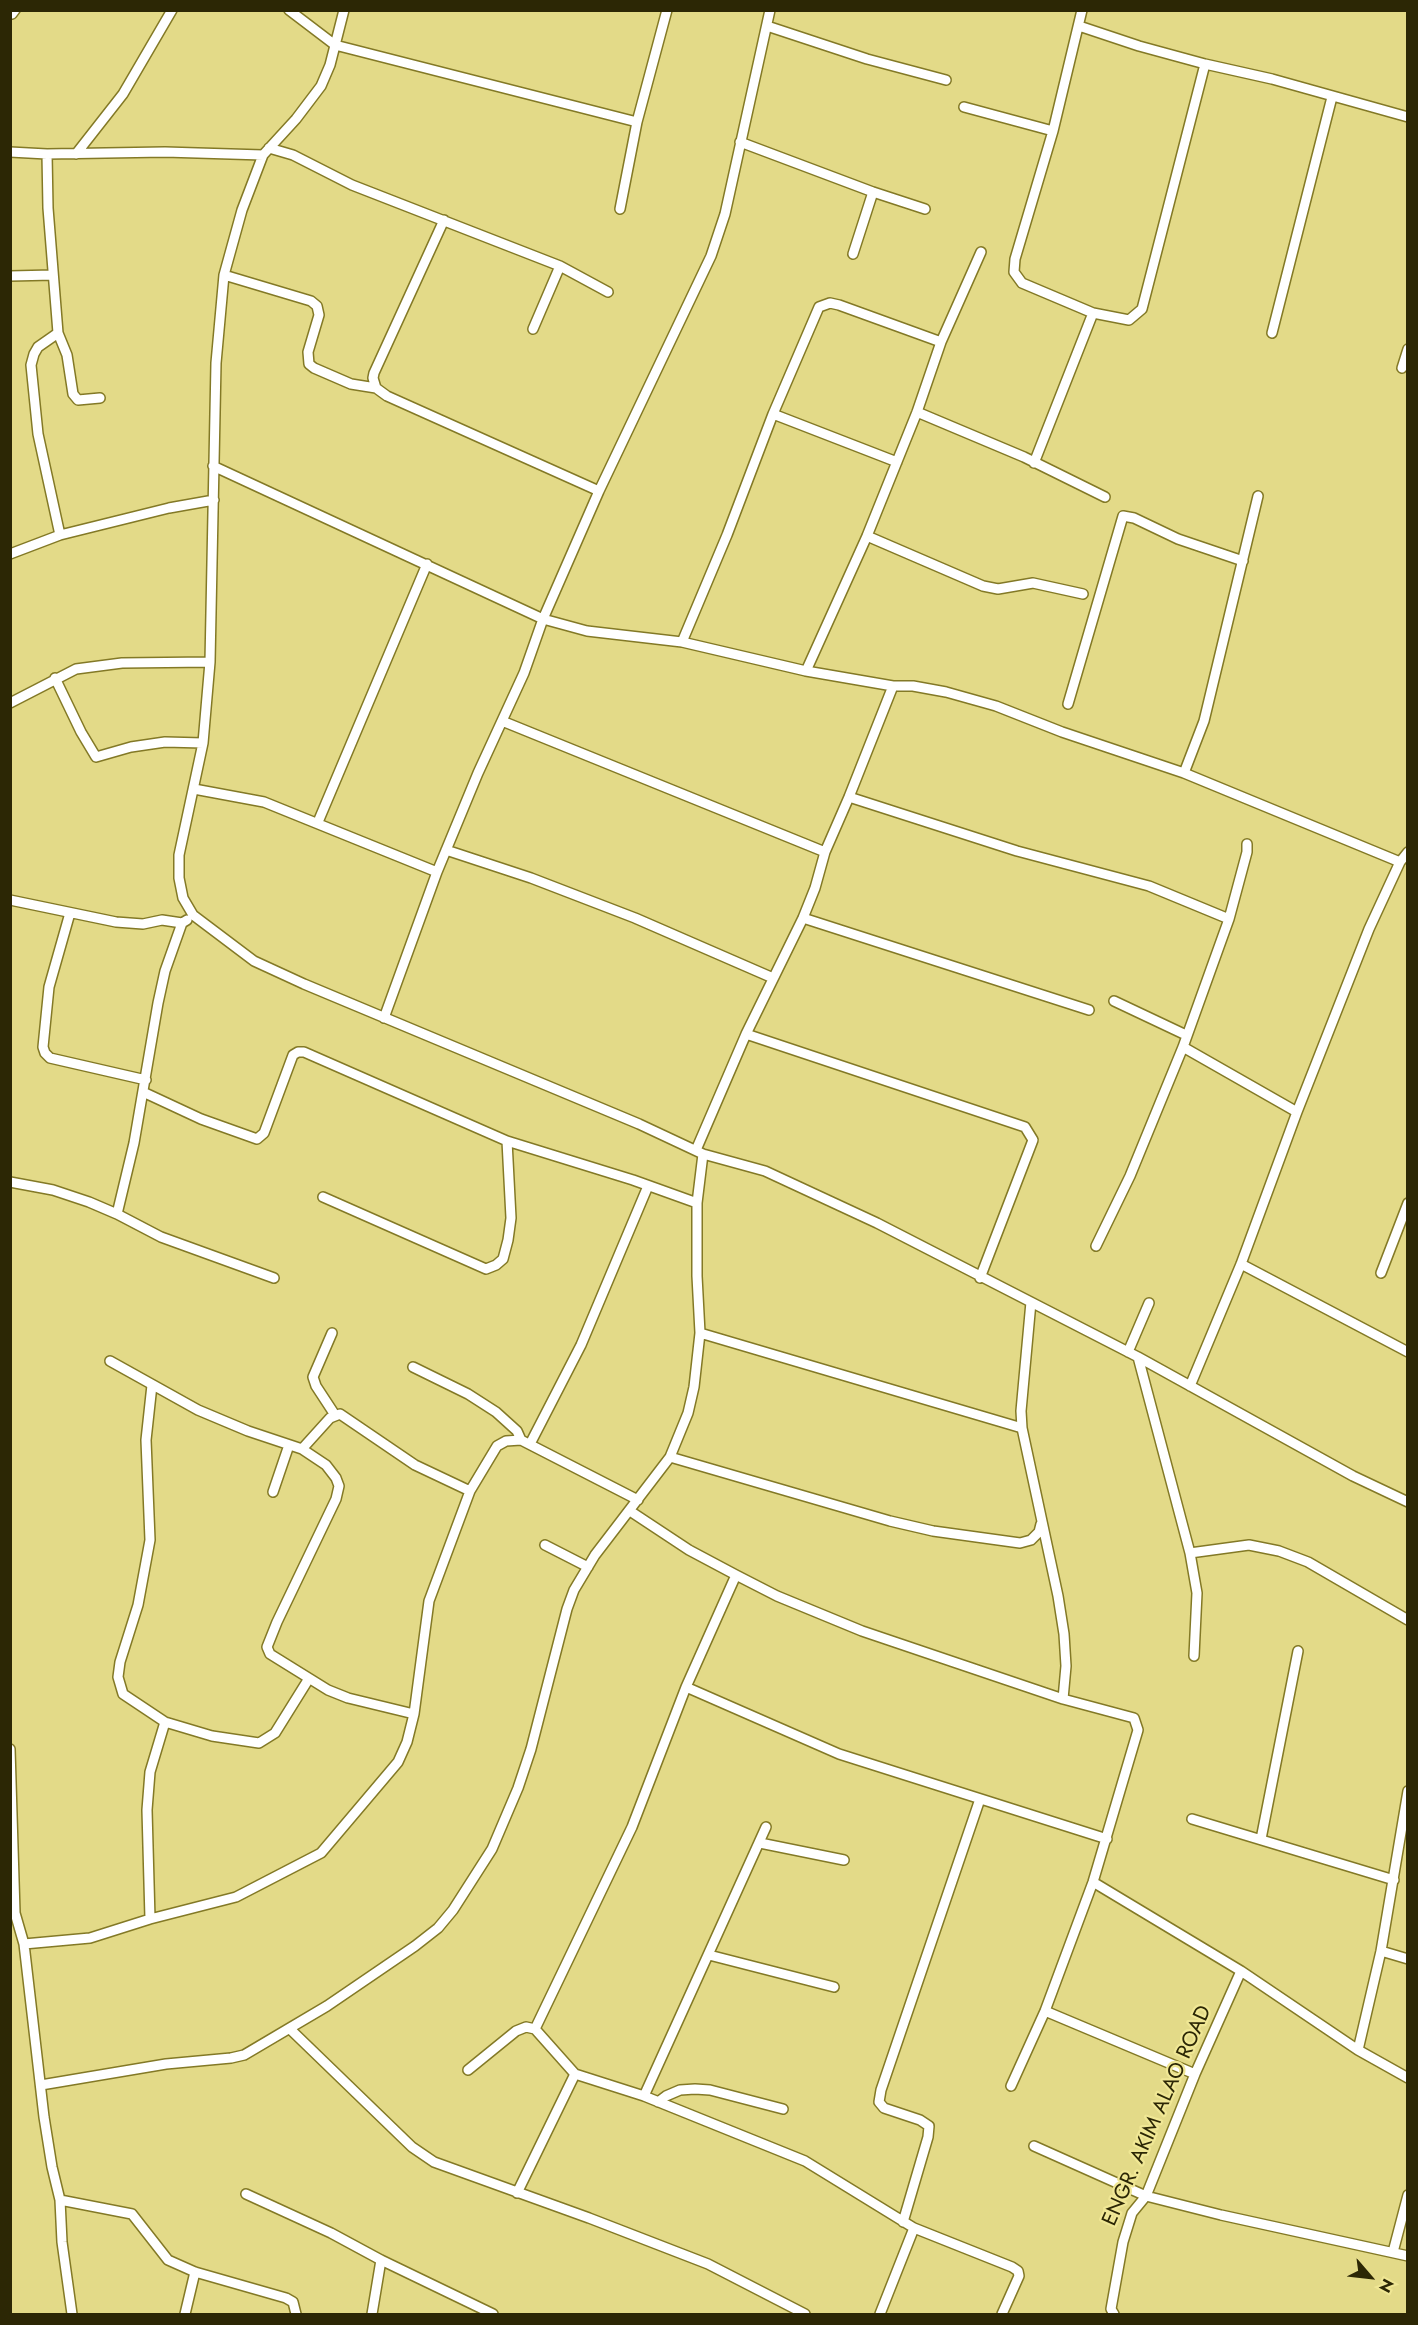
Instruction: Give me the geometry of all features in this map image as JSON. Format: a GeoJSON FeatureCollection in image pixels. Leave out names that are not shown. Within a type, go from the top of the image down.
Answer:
{"type":"FeatureCollection","features":[{"type":"Feature","properties":{"kind":"street"},"geometry":{"type":"LineString","coordinates":[[76,154],[123,94],[172,10]]}},
{"type":"Feature","properties":{"kind":"street"},"geometry":{"type":"LineString","coordinates":[[289,10],[335,45],[637,122]]}},
{"type":"Feature","properties":{"kind":"street"},"geometry":{"type":"LineString","coordinates":[[344,10],[321,86],[296,119],[266,152],[242,210],[224,275],[216,363],[210,662],[203,743],[179,855],[179,878],[183,898],[193,915],[254,961],[700,1152],[765,1171],[877,1223],[980,1278],[1138,1357],[1353,1476],[1407,1502]]}},
{"type":"Feature","properties":{"kind":"street"},"geometry":{"type":"LineString","coordinates":[[620,209],[637,122],[667,10]]}},
{"type":"Feature","properties":{"kind":"street"},"geometry":{"type":"LineString","coordinates":[[384,1018],[437,872],[524,673],[543,619],[599,491],[681,314],[711,256],[725,214],[770,10]]}},
{"type":"Feature","properties":{"kind":"street"},"geometry":{"type":"LineString","coordinates":[[1082,10],[1053,131],[1015,258],[1014,272],[1022,283],[1094,313],[1129,320],[1142,309],[1204,64]]}},
{"type":"Feature","properties":{"kind":"street"},"geometry":{"type":"LineString","coordinates":[[767,26],[867,59],[946,80]]}},
{"type":"Feature","properties":{"kind":"street"},"geometry":{"type":"LineString","coordinates":[[1079,26],[1139,46],[1204,64],[1272,79],[1407,117]]}},
{"type":"Feature","properties":{"kind":"street"},"geometry":{"type":"LineString","coordinates":[[1272,333],[1332,97]]}},
{"type":"Feature","properties":{"kind":"street"},"geometry":{"type":"LineString","coordinates":[[964,107],[1053,131]]}},
{"type":"Feature","properties":{"kind":"street"},"geometry":{"type":"LineString","coordinates":[[740,142],[925,209]]}},
{"type":"Feature","properties":{"kind":"street"},"geometry":{"type":"LineString","coordinates":[[10,152],[47,154],[266,152],[293,155],[352,185],[560,266],[608,292]]}},
{"type":"Feature","properties":{"kind":"street"},"geometry":{"type":"LineString","coordinates":[[47,154],[58,333],[67,355],[73,394],[78,399],[100,398]]}},
{"type":"Feature","properties":{"kind":"street"},"geometry":{"type":"LineString","coordinates":[[853,254],[873,192]]}},
{"type":"Feature","properties":{"kind":"street"},"geometry":{"type":"LineString","coordinates":[[376,388],[374,373],[444,220]]}},
{"type":"Feature","properties":{"kind":"street"},"geometry":{"type":"LineString","coordinates":[[806,671],[867,536],[917,412],[941,342],[981,252]]}},
{"type":"Feature","properties":{"kind":"street"},"geometry":{"type":"LineString","coordinates":[[533,329],[560,266]]}},
{"type":"Feature","properties":{"kind":"street"},"geometry":{"type":"LineString","coordinates":[[10,276],[53,275]]}},
{"type":"Feature","properties":{"kind":"street"},"geometry":{"type":"LineString","coordinates":[[224,275],[311,301],[316,306],[319,315],[308,352],[309,364],[314,368],[351,384],[376,388],[387,396],[599,491]]}},
{"type":"Feature","properties":{"kind":"street"},"geometry":{"type":"LineString","coordinates":[[681,642],[819,307],[830,303],[846,307],[941,342]]}},
{"type":"Feature","properties":{"kind":"street"},"geometry":{"type":"LineString","coordinates":[[1034,463],[1094,313]]}},
{"type":"Feature","properties":{"kind":"street"},"geometry":{"type":"LineString","coordinates":[[58,333],[38,347],[31,365],[38,434],[60,535]]}},
{"type":"Feature","properties":{"kind":"street"},"geometry":{"type":"LineString","coordinates":[[1402,368],[1407,349]]}},
{"type":"Feature","properties":{"kind":"street"},"geometry":{"type":"LineString","coordinates":[[917,412],[1105,497]]}},
{"type":"Feature","properties":{"kind":"street"},"geometry":{"type":"LineString","coordinates":[[773,414],[897,462]]}},
{"type":"Feature","properties":{"kind":"street"},"geometry":{"type":"LineString","coordinates":[[213,466],[543,619],[587,632],[681,642],[806,671],[893,686],[913,686],[986,703],[1062,732],[1184,773],[1400,862]]}},
{"type":"Feature","properties":{"kind":"street"},"geometry":{"type":"LineString","coordinates":[[1184,773],[1204,721],[1219,650],[1258,496]]}},
{"type":"Feature","properties":{"kind":"street"},"geometry":{"type":"LineString","coordinates":[[10,554],[60,535],[169,508],[213,500]]}},
{"type":"Feature","properties":{"kind":"street"},"geometry":{"type":"LineString","coordinates":[[1068,704],[1123,516],[1134,518],[1178,539],[1243,561]]}},
{"type":"Feature","properties":{"kind":"street"},"geometry":{"type":"LineString","coordinates":[[867,536],[983,586],[998,589],[1034,583],[1083,594]]}},
{"type":"Feature","properties":{"kind":"street"},"geometry":{"type":"LineString","coordinates":[[318,822],[427,564]]}},
{"type":"Feature","properties":{"kind":"street"},"geometry":{"type":"LineString","coordinates":[[10,703],[76,669],[122,663],[210,662]]}},
{"type":"Feature","properties":{"kind":"street"},"geometry":{"type":"LineString","coordinates":[[56,678],[81,732],[96,757],[131,747],[165,742],[203,743]]}},
{"type":"Feature","properties":{"kind":"street"},"geometry":{"type":"LineString","coordinates":[[41,2085],[166,2064],[231,2058],[254,2051],[415,1946],[438,1928],[483,1865],[518,1788],[531,1749],[574,1590],[588,1567],[670,1457],[692,1400],[700,1333],[697,1203],[700,1152],[746,1034],[803,918],[815,888],[825,852],[893,686]]}},
{"type":"Feature","properties":{"kind":"street"},"geometry":{"type":"LineString","coordinates":[[502,721],[825,852]]}},
{"type":"Feature","properties":{"kind":"street"},"geometry":{"type":"LineString","coordinates":[[194,789],[264,802],[437,872]]}},
{"type":"Feature","properties":{"kind":"street"},"geometry":{"type":"LineString","coordinates":[[849,797],[1017,851],[1149,886],[1229,919]]}},
{"type":"Feature","properties":{"kind":"street"},"geometry":{"type":"LineString","coordinates":[[1096,1246],[1140,1153],[1183,1047],[1229,919],[1247,852],[1247,844]]}},
{"type":"Feature","properties":{"kind":"street"},"geometry":{"type":"LineString","coordinates":[[446,850],[531,878],[635,918],[773,978]]}},
{"type":"Feature","properties":{"kind":"street"},"geometry":{"type":"LineString","coordinates":[[1190,1386],[1241,1264],[1297,1112],[1369,929],[1400,862],[1407,852]]}},
{"type":"Feature","properties":{"kind":"street"},"geometry":{"type":"LineString","coordinates":[[10,900],[116,922],[143,924],[162,920],[182,923]]}},
{"type":"Feature","properties":{"kind":"street"},"geometry":{"type":"LineString","coordinates":[[70,913],[49,987],[43,1047],[45,1053],[50,1058],[146,1080]]}},
{"type":"Feature","properties":{"kind":"street"},"geometry":{"type":"LineString","coordinates":[[117,1214],[134,1143],[165,971],[182,923],[193,915]]}},
{"type":"Feature","properties":{"kind":"street"},"geometry":{"type":"LineString","coordinates":[[803,918],[1089,1010]]}},
{"type":"Feature","properties":{"kind":"street"},"geometry":{"type":"LineString","coordinates":[[1114,1001],[1186,1035]]}},
{"type":"Feature","properties":{"kind":"street"},"geometry":{"type":"LineString","coordinates":[[746,1034],[1024,1127],[1033,1140],[980,1278]]}},
{"type":"Feature","properties":{"kind":"street"},"geometry":{"type":"LineString","coordinates":[[1183,1047],[1297,1112]]}},
{"type":"Feature","properties":{"kind":"street"},"geometry":{"type":"LineString","coordinates":[[143,1092],[201,1119],[257,1139],[264,1133],[293,1055],[297,1052],[304,1052],[507,1141],[697,1203]]}},
{"type":"Feature","properties":{"kind":"street"},"geometry":{"type":"LineString","coordinates":[[323,1197],[486,1269],[496,1265],[502,1259],[508,1240],[511,1218],[507,1141]]}},
{"type":"Feature","properties":{"kind":"street"},"geometry":{"type":"LineString","coordinates":[[10,1182],[53,1190],[117,1214],[161,1237],[274,1278]]}},
{"type":"Feature","properties":{"kind":"street"},"geometry":{"type":"LineString","coordinates":[[530,1444],[581,1345],[648,1186]]}},
{"type":"Feature","properties":{"kind":"street"},"geometry":{"type":"LineString","coordinates":[[1381,1273],[1407,1203]]}},
{"type":"Feature","properties":{"kind":"street"},"geometry":{"type":"LineString","coordinates":[[1241,1264],[1407,1352]]}},
{"type":"Feature","properties":{"kind":"street"},"geometry":{"type":"LineString","coordinates":[[1032,1302],[1021,1411],[1022,1428],[1059,1596],[1064,1634],[1063,1699]]}},
{"type":"Feature","properties":{"kind":"street"},"geometry":{"type":"LineString","coordinates":[[1128,1352],[1149,1303]]}},
{"type":"Feature","properties":{"kind":"street"},"geometry":{"type":"LineString","coordinates":[[332,1333],[313,1377],[335,1415]]}},
{"type":"Feature","properties":{"kind":"street"},"geometry":{"type":"LineString","coordinates":[[700,1333],[1022,1428]]}},
{"type":"Feature","properties":{"kind":"street"},"geometry":{"type":"LineString","coordinates":[[1138,1357],[1190,1553],[1197,1593],[1194,1656]]}},
{"type":"Feature","properties":{"kind":"street"},"geometry":{"type":"LineString","coordinates":[[110,1361],[223,1422],[302,1449],[326,1465],[339,1486],[336,1499],[267,1647],[270,1654],[308,1680],[348,1698],[414,1714]]}},
{"type":"Feature","properties":{"kind":"street"},"geometry":{"type":"LineString","coordinates":[[413,1367],[468,1394],[496,1412],[517,1431],[521,1440]]}},
{"type":"Feature","properties":{"kind":"street"},"geometry":{"type":"LineString","coordinates":[[152,1385],[146,1440],[150,1540],[138,1605],[120,1662],[118,1677],[123,1694],[165,1722],[212,1736],[259,1743],[275,1733],[308,1680]]}},
{"type":"Feature","properties":{"kind":"street"},"geometry":{"type":"LineString","coordinates":[[302,1449],[335,1415],[345,1415],[415,1465],[470,1491]]}},
{"type":"Feature","properties":{"kind":"street"},"geometry":{"type":"LineString","coordinates":[[24,1944],[90,1938],[150,1919],[236,1897],[321,1853],[398,1762],[407,1742],[414,1714],[429,1600],[470,1491],[497,1446],[506,1441],[521,1440],[638,1500]]}},
{"type":"Feature","properties":{"kind":"street"},"geometry":{"type":"LineString","coordinates":[[273,1492],[289,1445]]}},
{"type":"Feature","properties":{"kind":"street"},"geometry":{"type":"LineString","coordinates":[[670,1457],[890,1521],[933,1531],[1020,1543],[1031,1540],[1038,1532],[1041,1522]]}},
{"type":"Feature","properties":{"kind":"street"},"geometry":{"type":"LineString","coordinates":[[630,1511],[689,1550],[736,1575],[777,1596],[862,1631],[1063,1699],[1134,1718],[1138,1730],[1093,1882],[1045,2011],[1011,2086]]}},
{"type":"Feature","properties":{"kind":"street"},"geometry":{"type":"LineString","coordinates":[[545,1545],[588,1567]]}},
{"type":"Feature","properties":{"kind":"street"},"geometry":{"type":"LineString","coordinates":[[1190,1553],[1248,1545],[1279,1551],[1308,1562],[1407,1620]]}},
{"type":"Feature","properties":{"kind":"street"},"geometry":{"type":"LineString","coordinates":[[535,2029],[632,1827],[686,1687],[736,1575]]}},
{"type":"Feature","properties":{"kind":"street"},"geometry":{"type":"LineString","coordinates":[[1261,1839],[1298,1651]]}},
{"type":"Feature","properties":{"kind":"street"},"geometry":{"type":"LineString","coordinates":[[686,1687],[839,1754],[1107,1839]]}},
{"type":"Feature","properties":{"kind":"street"},"geometry":{"type":"LineString","coordinates":[[150,1919],[147,1810],[150,1772],[165,1722]]}},
{"type":"Feature","properties":{"kind":"street"},"geometry":{"type":"LineString","coordinates":[[10,1749],[13,1913],[24,1944],[52,2167],[60,2200],[62,2242],[72,2314]]}},
{"type":"Feature","properties":{"kind":"street"},"geometry":{"type":"LineString","coordinates":[[1358,2050],[1381,1951],[1405,1816],[1407,1791]]}},
{"type":"Feature","properties":{"kind":"street"},"geometry":{"type":"LineString","coordinates":[[903,2222],[928,2137],[929,2126],[920,2120],[884,2108],[879,2102],[881,2090],[980,1799]]}},
{"type":"Feature","properties":{"kind":"street"},"geometry":{"type":"LineString","coordinates":[[1192,1819],[1394,1880]]}},
{"type":"Feature","properties":{"kind":"street"},"geometry":{"type":"LineString","coordinates":[[644,2096],[766,1827]]}},
{"type":"Feature","properties":{"kind":"street"},"geometry":{"type":"LineString","coordinates":[[760,1843],[844,1860]]}},
{"type":"Feature","properties":{"kind":"street"},"geometry":{"type":"LineString","coordinates":[[1093,1882],[1241,1971],[1358,2050],[1407,2078]]}},
{"type":"Feature","properties":{"kind":"street"},"geometry":{"type":"LineString","coordinates":[[1381,1951],[1407,1959]]}},
{"type":"Feature","properties":{"kind":"street"},"geometry":{"type":"LineString","coordinates":[[709,1955],[834,1987]]}},
{"type":"Feature","properties":{"kind":"street","name":"ENGR. AKIM ALAO ROAD"},"geometry":{"type":"LineString","coordinates":[[1114,2314],[1112,2309],[1123,2242],[1132,2213],[1146,2196],[1195,2074],[1241,1971]]}},
{"type":"Feature","properties":{"kind":"street"},"geometry":{"type":"LineString","coordinates":[[1045,2011],[1195,2074]]}},
{"type":"Feature","properties":{"kind":"street"},"geometry":{"type":"LineString","coordinates":[[468,2070],[516,2031],[526,2027],[535,2029],[575,2074],[644,2096],[805,2162],[914,2228],[1012,2267],[1018,2271],[1019,2277],[1017,2286],[1002,2314]]}},
{"type":"Feature","properties":{"kind":"street"},"geometry":{"type":"LineString","coordinates":[[290,2029],[358,2096],[424,2155],[443,2166],[589,2218],[708,2264],[805,2314]]}},
{"type":"Feature","properties":{"kind":"street"},"geometry":{"type":"LineString","coordinates":[[517,2193],[575,2074]]}},
{"type":"Feature","properties":{"kind":"street"},"geometry":{"type":"LineString","coordinates":[[658,2102],[680,2090],[695,2089],[783,2109]]}},
{"type":"Feature","properties":{"kind":"street"},"geometry":{"type":"LineString","coordinates":[[1034,2146],[1146,2196],[1407,2256]]}},
{"type":"Feature","properties":{"kind":"street"},"geometry":{"type":"LineString","coordinates":[[246,2194],[331,2233],[381,2260],[494,2314]]}},
{"type":"Feature","properties":{"kind":"street"},"geometry":{"type":"LineString","coordinates":[[1393,2252],[1407,2195]]}},
{"type":"Feature","properties":{"kind":"street"},"geometry":{"type":"LineString","coordinates":[[60,2200],[132,2214],[168,2260],[195,2272],[286,2298],[293,2302],[297,2314]]}},
{"type":"Feature","properties":{"kind":"street"},"geometry":{"type":"LineString","coordinates":[[880,2314],[914,2228]]}},
{"type":"Feature","properties":{"kind":"street"},"geometry":{"type":"LineString","coordinates":[[372,2314],[381,2260]]}},
{"type":"Feature","properties":{"kind":"street"},"geometry":{"type":"LineString","coordinates":[[185,2314],[195,2272]]}}]}
